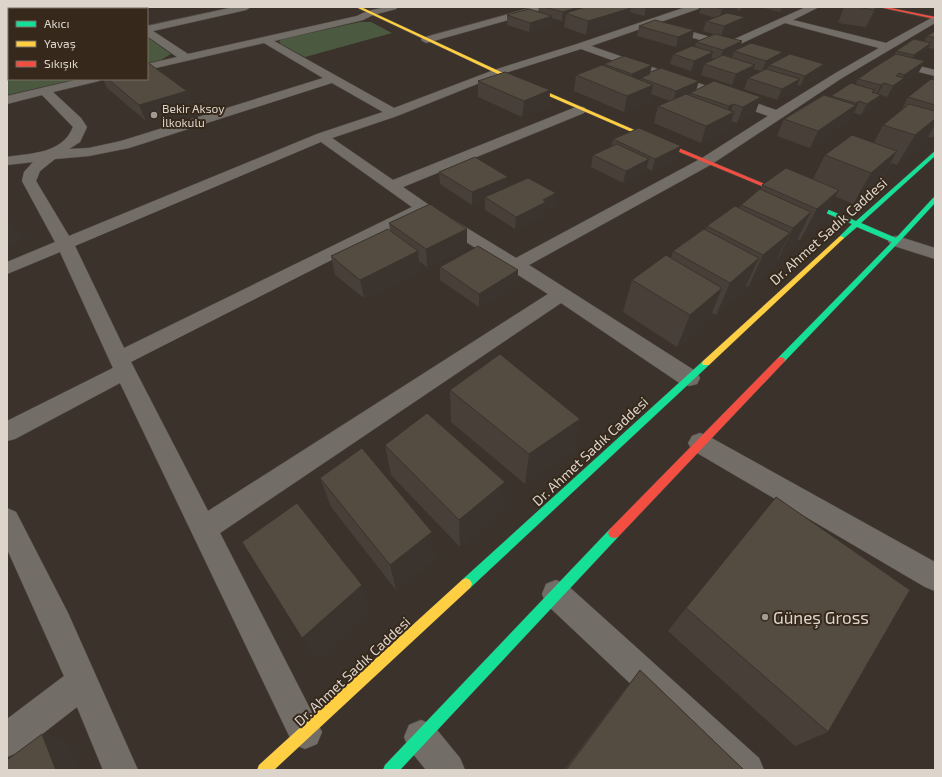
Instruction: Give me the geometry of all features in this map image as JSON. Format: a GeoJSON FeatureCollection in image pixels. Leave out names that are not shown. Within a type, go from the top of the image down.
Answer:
{"type":"FeatureCollection","features":[{"type":"Feature","properties":{"kind":"street"},"geometry":{"type":"LineString","coordinates":[[150,29],[246,7]]}},
{"type":"Feature","properties":{"kind":"street"},"geometry":{"type":"LineString","coordinates":[[358,7],[426,40],[580,110],[707,161],[855,225],[935,254]]}},
{"type":"Feature","properties":{"kind":"street"},"geometry":{"type":"LineString","coordinates":[[148,67],[360,18],[370,13],[393,7]]}},
{"type":"Feature","properties":{"kind":"street"},"geometry":{"type":"LineString","coordinates":[[426,40],[544,7]]}},
{"type":"Feature","properties":{"kind":"street"},"geometry":{"type":"LineString","coordinates":[[7,268],[322,137],[393,113],[498,72],[581,46],[695,7]]}},
{"type":"Feature","properties":{"kind":"street"},"geometry":{"type":"LineString","coordinates":[[729,44],[814,7]]}},
{"type":"Feature","properties":{"kind":"street"},"geometry":{"type":"LineString","coordinates":[[881,7],[935,19]]}},
{"type":"Feature","properties":{"kind":"street"},"geometry":{"type":"LineString","coordinates":[[917,7],[935,11]]}},
{"type":"Feature","properties":{"kind":"street"},"geometry":{"type":"LineString","coordinates":[[634,19],[743,49]]}},
{"type":"Feature","properties":{"kind":"street"},"geometry":{"type":"LineString","coordinates":[[516,265],[707,161],[838,76],[873,57],[935,19]]}},
{"type":"Feature","properties":{"kind":"street"},"geometry":{"type":"LineString","coordinates":[[783,20],[888,47]]}},
{"type":"Feature","properties":{"kind":"street"},"geometry":{"type":"LineString","coordinates":[[150,29],[186,58]]}},
{"type":"Feature","properties":{"kind":"street"},"geometry":{"type":"LineString","coordinates":[[264,39],[393,113]]}},
{"type":"Feature","properties":{"kind":"street"},"geometry":{"type":"LineString","coordinates":[[581,46],[777,115]]}},
{"type":"Feature","properties":{"kind":"street"},"geometry":{"type":"LineString","coordinates":[[873,57],[935,73]]}},
{"type":"Feature","properties":{"kind":"street"},"geometry":{"type":"LineString","coordinates":[[823,72],[838,76]]}},
{"type":"Feature","properties":{"kind":"street"},"geometry":{"type":"LineString","coordinates":[[7,161],[89,152],[124,145],[334,78]]}},
{"type":"Feature","properties":{"kind":"street"},"geometry":{"type":"LineString","coordinates":[[7,100],[91,80]]}},
{"type":"Feature","properties":{"kind":"street"},"geometry":{"type":"LineString","coordinates":[[45,91],[76,121],[80,127],[75,139],[34,168],[29,181],[65,244],[122,365],[306,732]]}},
{"type":"Feature","properties":{"kind":"street"},"geometry":{"type":"LineString","coordinates":[[392,186],[580,110]]}},
{"type":"Feature","properties":{"kind":"street"},"geometry":{"type":"LineString","coordinates":[[322,137],[423,208],[516,265],[689,378]]}},
{"type":"Feature","properties":{"kind":"street","name":"Dr. Ahmet Sadık Caddesi"},"geometry":{"type":"LineString","coordinates":[[264,770],[935,153]]}},
{"type":"Feature","properties":{"kind":"street"},"geometry":{"type":"LineString","coordinates":[[390,770],[700,443],[896,241],[935,198]]}},
{"type":"Feature","properties":{"kind":"street"},"geometry":{"type":"LineString","coordinates":[[7,432],[122,365],[423,208]]}},
{"type":"Feature","properties":{"kind":"street"},"geometry":{"type":"LineString","coordinates":[[203,529],[560,295]]}},
{"type":"Feature","properties":{"kind":"street"},"geometry":{"type":"LineString","coordinates":[[700,443],[935,577]]}},
{"type":"Feature","properties":{"kind":"street"},"geometry":{"type":"LineString","coordinates":[[7,520],[57,624],[121,770]]}},
{"type":"Feature","properties":{"kind":"street"},"geometry":{"type":"LineString","coordinates":[[556,594],[747,770]]}},
{"type":"Feature","properties":{"kind":"street"},"geometry":{"type":"LineString","coordinates":[[7,740],[83,682]]}},
{"type":"Feature","properties":{"kind":"street"},"geometry":{"type":"LineString","coordinates":[[421,737],[448,770]]}},
{"type":"Feature","properties":{"kind":"green space"},"geometry":{"type":"Polygon","coordinates":[[[360,22],[371,22],[392,33],[305,57],[281,44],[279,41],[283,39],[360,22]]]}},
{"type":"Feature","properties":{"kind":"green space"},"geometry":{"type":"Polygon","coordinates":[[[148,38],[171,54],[161,60],[148,63],[148,38]]]}},
{"type":"Feature","properties":{"kind":"green space"},"geometry":{"type":"Polygon","coordinates":[[[7,64],[8,80],[73,80],[7,95],[7,64]]]}},
{"type":"Feature","properties":{"kind":"building"},"geometry":{"type":"Polygon","coordinates":[[[65,7],[110,7],[104,8],[60,8],[65,7]]]}},
{"type":"Feature","properties":{"kind":"building"},"geometry":{"type":"Polygon","coordinates":[[[544,7],[578,7],[563,12],[544,7]]]}},
{"type":"Feature","properties":{"kind":"building"},"geometry":{"type":"Polygon","coordinates":[[[585,7],[631,8],[588,21],[566,13],[585,7]]]}},
{"type":"Feature","properties":{"kind":"building"},"geometry":{"type":"Polygon","coordinates":[[[713,7],[728,7],[722,9],[713,7]]]}},
{"type":"Feature","properties":{"kind":"building"},"geometry":{"type":"Polygon","coordinates":[[[857,7],[876,7],[874,10],[857,7]]]}},
{"type":"Feature","properties":{"kind":"building"},"geometry":{"type":"Polygon","coordinates":[[[529,9],[552,16],[530,23],[507,15],[529,9]]]}},
{"type":"Feature","properties":{"kind":"building"},"geometry":{"type":"Polygon","coordinates":[[[727,13],[745,17],[724,26],[706,21],[727,13]]]}},
{"type":"Feature","properties":{"kind":"building"},"geometry":{"type":"Polygon","coordinates":[[[655,20],[694,30],[678,37],[639,26],[655,20]]]}},
{"type":"Feature","properties":{"kind":"building"},"geometry":{"type":"Polygon","coordinates":[[[7,22],[8,22],[8,38],[7,22]]]}},
{"type":"Feature","properties":{"kind":"building"},"geometry":{"type":"Polygon","coordinates":[[[935,31],[935,38],[927,36],[935,31]]]}},
{"type":"Feature","properties":{"kind":"building"},"geometry":{"type":"Polygon","coordinates":[[[715,34],[742,41],[723,50],[696,42],[715,34]]]}},
{"type":"Feature","properties":{"kind":"building"},"geometry":{"type":"Polygon","coordinates":[[[914,39],[931,43],[914,55],[896,51],[914,39]]]}},
{"type":"Feature","properties":{"kind":"building"},"geometry":{"type":"Polygon","coordinates":[[[751,43],[783,52],[766,61],[734,51],[751,43]]]}},
{"type":"Feature","properties":{"kind":"building"},"geometry":{"type":"Polygon","coordinates":[[[692,46],[713,52],[694,61],[673,54],[692,46]]]}},
{"type":"Feature","properties":{"kind":"building"},"geometry":{"type":"Polygon","coordinates":[[[790,54],[824,64],[805,76],[769,65],[790,54]]]}},
{"type":"Feature","properties":{"kind":"building"},"geometry":{"type":"Polygon","coordinates":[[[896,54],[925,61],[904,75],[899,73],[896,76],[904,78],[893,86],[884,83],[881,85],[858,79],[875,67],[896,54]]]}},
{"type":"Feature","properties":{"kind":"building"},"geometry":{"type":"Polygon","coordinates":[[[723,55],[755,65],[736,74],[704,64],[723,55]]]}},
{"type":"Feature","properties":{"kind":"building"},"geometry":{"type":"Polygon","coordinates":[[[624,56],[652,65],[632,74],[604,64],[624,56]]]}},
{"type":"Feature","properties":{"kind":"building"},"geometry":{"type":"Polygon","coordinates":[[[148,63],[187,91],[139,105],[109,80],[148,80],[148,63]]]}},
{"type":"Feature","properties":{"kind":"building"},"geometry":{"type":"Polygon","coordinates":[[[602,65],[653,85],[627,96],[576,75],[602,65]]]}},
{"type":"Feature","properties":{"kind":"building"},"geometry":{"type":"Polygon","coordinates":[[[661,68],[699,81],[676,91],[641,78],[650,74],[648,73],[661,68]]]}},
{"type":"Feature","properties":{"kind":"building"},"geometry":{"type":"Polygon","coordinates":[[[766,69],[800,79],[782,89],[748,78],[766,69]]]}},
{"type":"Feature","properties":{"kind":"building"},"geometry":{"type":"Polygon","coordinates":[[[505,72],[550,90],[524,101],[478,81],[505,72]]]}},
{"type":"Feature","properties":{"kind":"building"},"geometry":{"type":"Polygon","coordinates":[[[931,79],[935,80],[935,105],[908,97],[931,79]]]}},
{"type":"Feature","properties":{"kind":"building"},"geometry":{"type":"Polygon","coordinates":[[[714,81],[761,97],[743,107],[733,104],[729,106],[690,93],[714,81]]]}},
{"type":"Feature","properties":{"kind":"building"},"geometry":{"type":"Polygon","coordinates":[[[851,83],[875,90],[872,92],[881,95],[867,104],[859,101],[856,103],[831,96],[851,83]]]}},
{"type":"Feature","properties":{"kind":"building"},"geometry":{"type":"Polygon","coordinates":[[[686,94],[734,112],[706,126],[658,106],[686,94]]]}},
{"type":"Feature","properties":{"kind":"building"},"geometry":{"type":"Polygon","coordinates":[[[824,95],[856,105],[818,131],[784,119],[824,95]]]}},
{"type":"Feature","properties":{"kind":"building"},"geometry":{"type":"Polygon","coordinates":[[[909,104],[935,111],[935,119],[915,135],[883,125],[909,104]]]}},
{"type":"Feature","properties":{"kind":"building"},"geometry":{"type":"Polygon","coordinates":[[[639,128],[681,146],[655,159],[613,139],[639,128]]]}},
{"type":"Feature","properties":{"kind":"building"},"geometry":{"type":"Polygon","coordinates":[[[852,135],[897,151],[871,173],[825,155],[852,135]]]}},
{"type":"Feature","properties":{"kind":"building"},"geometry":{"type":"Polygon","coordinates":[[[617,144],[649,159],[626,171],[593,155],[617,144]]]}},
{"type":"Feature","properties":{"kind":"building"},"geometry":{"type":"Polygon","coordinates":[[[475,157],[508,177],[472,192],[439,172],[475,157]]]}},
{"type":"Feature","properties":{"kind":"building"},"geometry":{"type":"Polygon","coordinates":[[[786,168],[839,190],[817,209],[762,185],[786,168]]]}},
{"type":"Feature","properties":{"kind":"building"},"geometry":{"type":"Polygon","coordinates":[[[528,178],[556,193],[543,200],[546,202],[516,217],[485,197],[528,178]]]}},
{"type":"Feature","properties":{"kind":"building"},"geometry":{"type":"Polygon","coordinates":[[[760,189],[811,212],[793,228],[741,205],[760,189]]]}},
{"type":"Feature","properties":{"kind":"building"},"geometry":{"type":"Polygon","coordinates":[[[430,204],[467,229],[426,249],[389,223],[430,204]]]}},
{"type":"Feature","properties":{"kind":"building"},"geometry":{"type":"Polygon","coordinates":[[[735,206],[790,233],[763,255],[707,226],[735,206]]]}},
{"type":"Feature","properties":{"kind":"building"},"geometry":{"type":"Polygon","coordinates":[[[388,229],[418,251],[360,280],[331,256],[388,229]]]}},
{"type":"Feature","properties":{"kind":"building"},"geometry":{"type":"Polygon","coordinates":[[[704,229],[759,258],[730,283],[673,251],[704,229]]]}},
{"type":"Feature","properties":{"kind":"building"},"geometry":{"type":"Polygon","coordinates":[[[478,246],[518,270],[479,294],[440,267],[478,246]]]}},
{"type":"Feature","properties":{"kind":"building"},"geometry":{"type":"Polygon","coordinates":[[[666,255],[722,288],[690,315],[632,280],[666,255]]]}},
{"type":"Feature","properties":{"kind":"building"},"geometry":{"type":"Polygon","coordinates":[[[500,354],[580,419],[529,454],[450,390],[500,354]]]}},
{"type":"Feature","properties":{"kind":"building"},"geometry":{"type":"Polygon","coordinates":[[[427,413],[505,482],[459,520],[385,445],[427,413]]]}},
{"type":"Feature","properties":{"kind":"building"},"geometry":{"type":"Polygon","coordinates":[[[362,448],[432,532],[390,565],[320,478],[362,448]]]}},
{"type":"Feature","properties":{"kind":"building"},"geometry":{"type":"Polygon","coordinates":[[[776,497],[910,590],[828,732],[686,608],[776,497]]]}},
{"type":"Feature","properties":{"kind":"building"},"geometry":{"type":"Polygon","coordinates":[[[297,503],[362,585],[302,638],[242,542],[297,503]]]}},
{"type":"Feature","properties":{"kind":"building"},"geometry":{"type":"Polygon","coordinates":[[[640,670],[744,770],[566,770],[640,670]]]}},
{"type":"Feature","properties":{"kind":"building"},"geometry":{"type":"Polygon","coordinates":[[[42,734],[56,770],[7,770],[7,760],[42,734]]]}},
{"type":"Feature","properties":{"kind":"traffic: fast"},"geometry":{"type":"LineString","coordinates":[[841,238],[935,153]]}},
{"type":"Feature","properties":{"kind":"traffic: fast"},"geometry":{"type":"LineString","coordinates":[[795,198],[897,241]]}},
{"type":"Feature","properties":{"kind":"traffic: fast"},"geometry":{"type":"LineString","coordinates":[[781,360],[897,241],[935,199]]}},
{"type":"Feature","properties":{"kind":"traffic: fast"},"geometry":{"type":"LineString","coordinates":[[466,584],[706,363]]}},
{"type":"Feature","properties":{"kind":"traffic: fast"},"geometry":{"type":"LineString","coordinates":[[390,770],[614,533]]}},
{"type":"Feature","properties":{"kind":"traffic: slow"},"geometry":{"type":"LineString","coordinates":[[358,7],[499,73],[643,135]]}},
{"type":"Feature","properties":{"kind":"traffic: slow"},"geometry":{"type":"LineString","coordinates":[[706,363],[841,238]]}},
{"type":"Feature","properties":{"kind":"traffic: slow"},"geometry":{"type":"LineString","coordinates":[[264,770],[466,584]]}},
{"type":"Feature","properties":{"kind":"traffic: jam"},"geometry":{"type":"LineString","coordinates":[[881,7],[935,18]]}},
{"type":"Feature","properties":{"kind":"traffic: jam"},"geometry":{"type":"LineString","coordinates":[[643,135],[795,198]]}},
{"type":"Feature","properties":{"kind":"traffic: jam"},"geometry":{"type":"LineString","coordinates":[[614,533],[781,360]]}},
{"type":"Feature","properties":{"kind":"place","name":"Bekir Aksoy İlkokulu"},"geometry":{"type":"Point","coordinates":[154,115]}},
{"type":"Feature","properties":{"kind":"place","name":"Güneş Gross"},"geometry":{"type":"Point","coordinates":[765,617]}}]}
